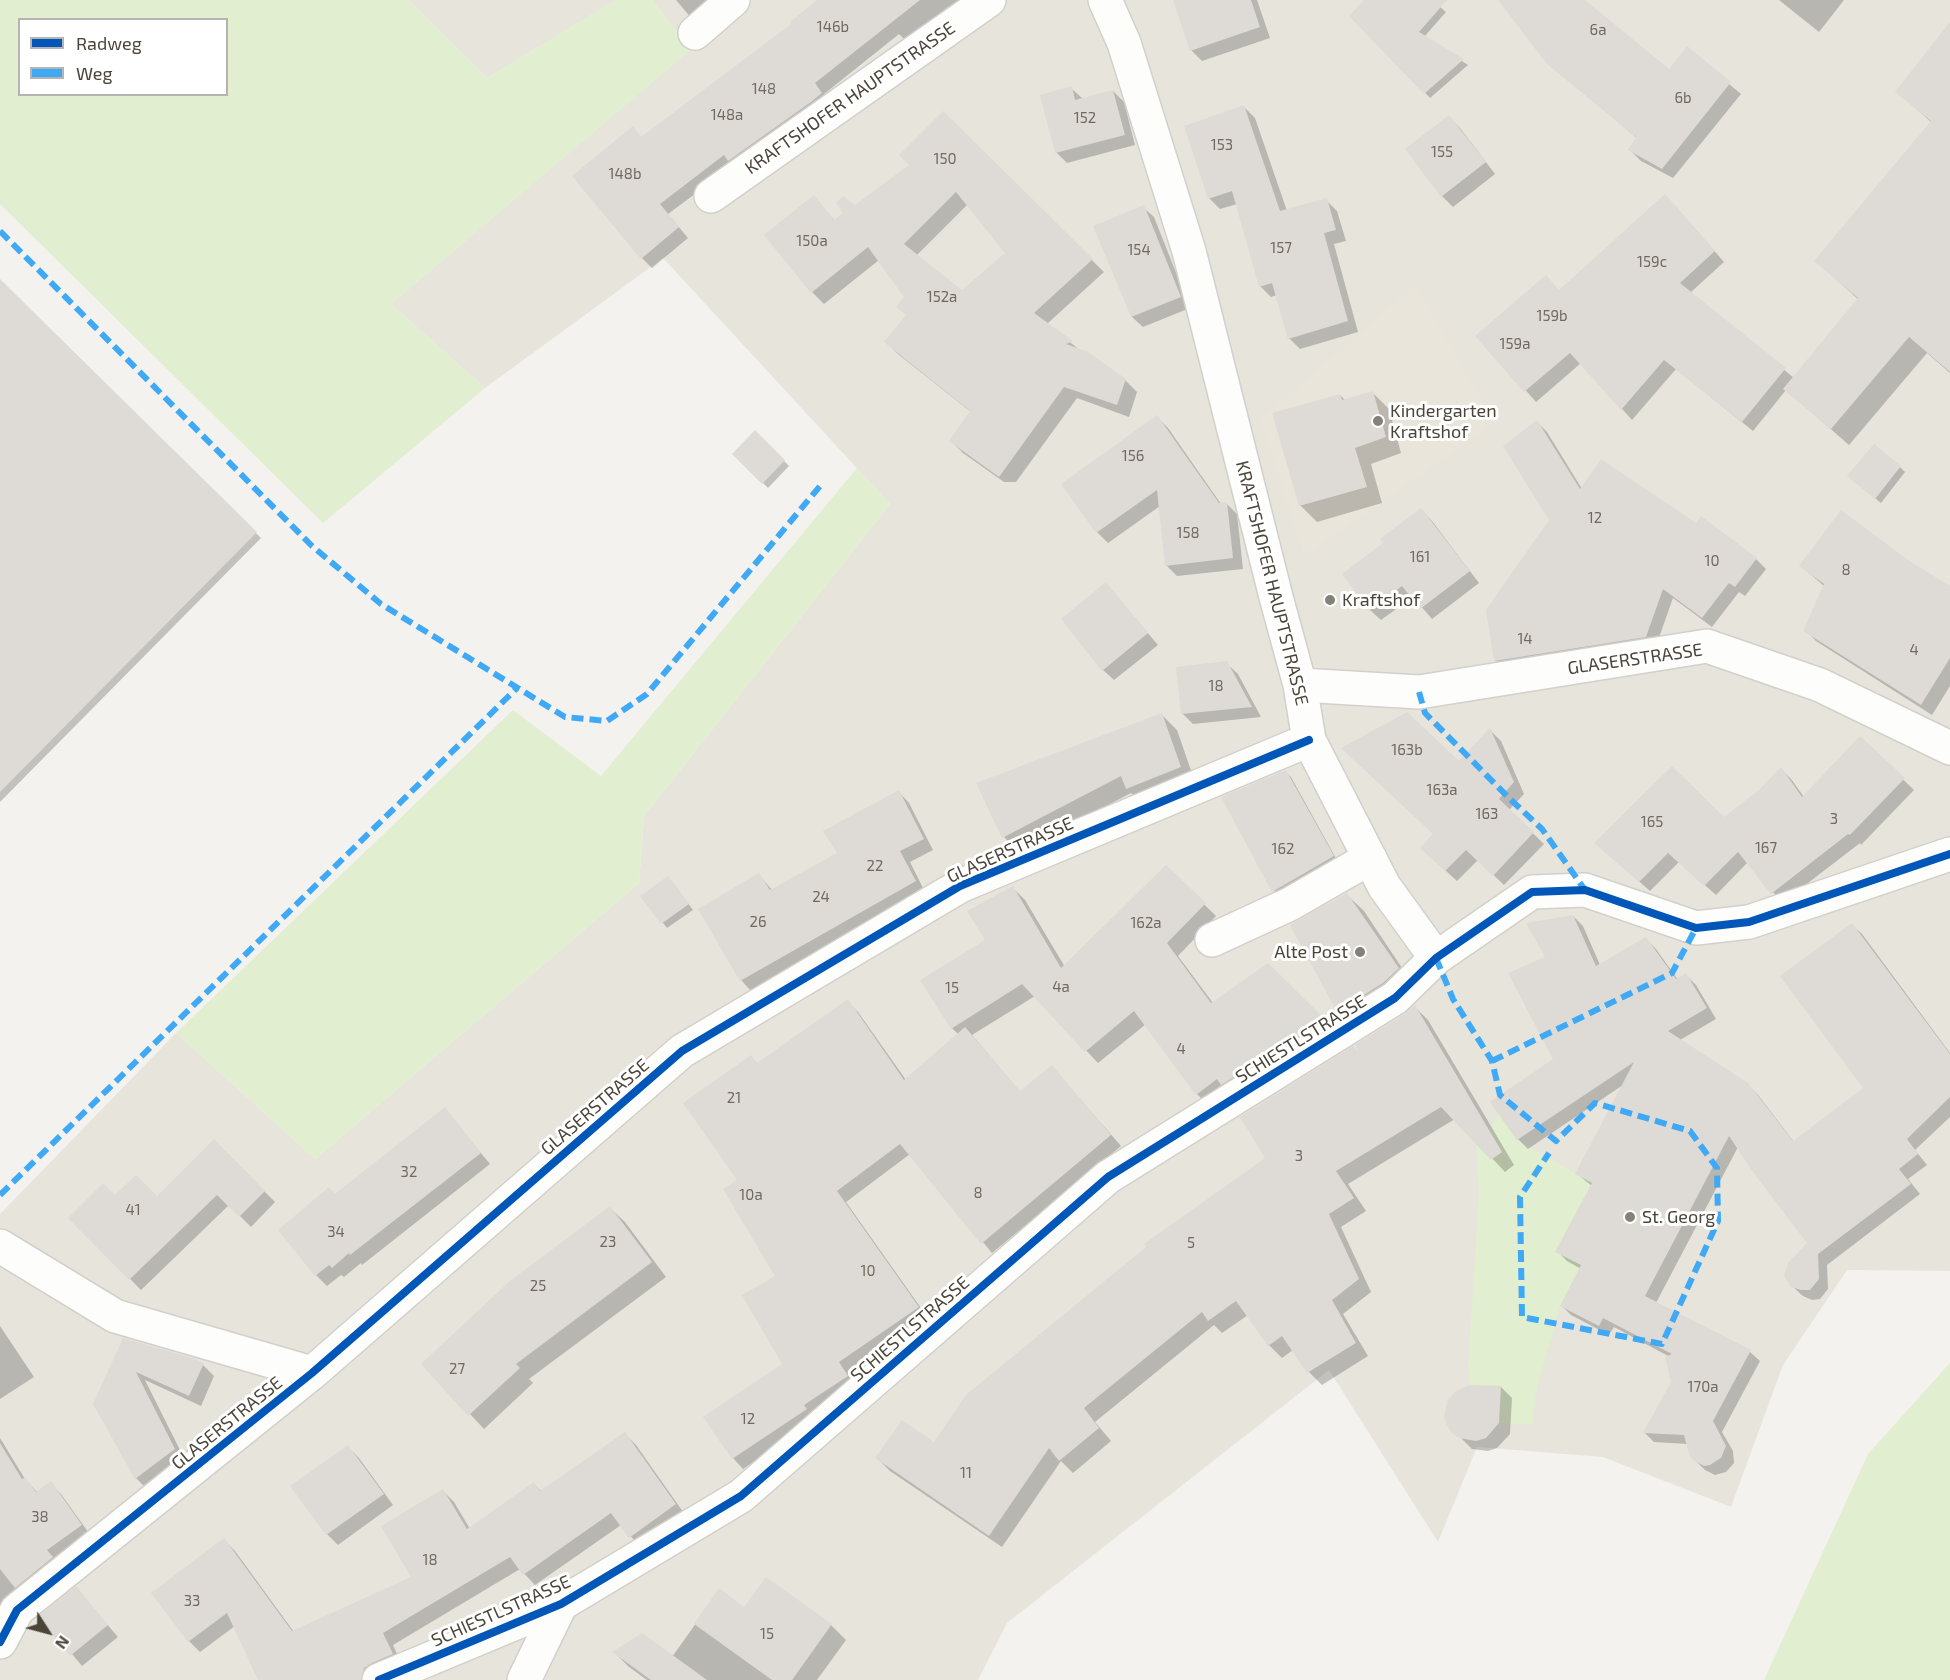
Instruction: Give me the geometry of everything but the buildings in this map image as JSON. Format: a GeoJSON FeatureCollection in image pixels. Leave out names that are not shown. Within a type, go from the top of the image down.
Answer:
{"type":"FeatureCollection","features":[{"type":"Feature","properties":{"kind":"street"},"geometry":{"type":"LineString","coordinates":[[694,33],[733,0]]}},
{"type":"Feature","properties":{"kind":"street","name":"KRAFTSHOFER HAUPTSTRASSE"},"geometry":{"type":"LineString","coordinates":[[711,196],[988,0]]}},
{"type":"Feature","properties":{"kind":"street","name":"KRAFTSHOFER HAUPTSTRASSE"},"geometry":{"type":"LineString","coordinates":[[1106,0],[1125,43],[1189,251],[1300,685],[1309,740],[1384,886],[1436,958]]}},
{"type":"Feature","properties":{"kind":"street","name":"GLASERSTRASSE"},"geometry":{"type":"LineString","coordinates":[[1300,685],[1419,692],[1707,646],[1820,685],[1950,748]]}},
{"type":"Feature","properties":{"kind":"street","name":"GLASERSTRASSE"},"geometry":{"type":"LineString","coordinates":[[0,1642],[17,1610],[312,1373],[682,1051],[960,886],[1309,740]]}},
{"type":"Feature","properties":{"kind":"street"},"geometry":{"type":"LineString","coordinates":[[1436,958],[1532,892],[1584,890],[1696,928],[1749,922],[1950,854]]}},
{"type":"Feature","properties":{"kind":"street"},"geometry":{"type":"LineString","coordinates":[[1212,940],[1290,904],[1370,858]]}},
{"type":"Feature","properties":{"kind":"street","name":"SCHIESTLSTRASSE"},"geometry":{"type":"LineString","coordinates":[[379,1680],[561,1604],[741,1496],[1108,1177],[1395,998],[1436,958]]}},
{"type":"Feature","properties":{"kind":"street"},"geometry":{"type":"LineString","coordinates":[[0,1246],[115,1316],[312,1373]]}},
{"type":"Feature","properties":{"kind":"street"},"geometry":{"type":"LineString","coordinates":[[524,1680],[561,1604]]}},
{"type":"Feature","properties":{"kind":"shaded area"},"geometry":{"type":"Polygon","coordinates":[[[408,0],[616,0],[487,78],[408,0]]]}},
{"type":"Feature","properties":{"kind":"shaded area"},"geometry":{"type":"Polygon","coordinates":[[[652,0],[1950,0],[1950,1271],[1847,1270],[1783,1365],[1731,1507],[1603,1457],[1477,1447],[1438,1542],[1329,1370],[1007,1623],[978,1680],[0,1680],[0,1214],[176,1033],[315,1159],[639,883],[644,816],[890,504],[663,258],[485,388],[391,304],[691,49],[652,0]]]}},
{"type":"Feature","properties":{"kind":"shaded area","name":"Kindergarten Kraftshof"},"geometry":{"type":"Polygon","coordinates":[[[1415,285],[1495,423],[1304,556],[1261,419],[1415,285]]]}},
{"type":"Feature","properties":{"kind":"green space"},"geometry":{"type":"Polygon","coordinates":[[[0,0],[408,0],[487,78],[616,0],[652,0],[692,49],[391,304],[485,388],[323,523],[0,204],[0,0]]]}},
{"type":"Feature","properties":{"kind":"green space"},"geometry":{"type":"Polygon","coordinates":[[[857,468],[890,504],[644,816],[639,883],[315,1159],[176,1033],[513,710],[601,776],[857,468]]]}},
{"type":"Feature","properties":{"kind":"green space"},"geometry":{"type":"Polygon","coordinates":[[[1499,1114],[1517,1140],[1592,1183],[1556,1252],[1581,1265],[1560,1306],[1535,1395],[1533,1425],[1499,1423],[1501,1386],[1470,1385],[1468,1367],[1479,1192],[1476,1146],[1499,1114]]]}},
{"type":"Feature","properties":{"kind":"green space"},"geometry":{"type":"Polygon","coordinates":[[[1950,1363],[1950,1680],[1764,1680],[1868,1454],[1950,1363]]]}},
{"type":"Feature","properties":{"kind":"marked path"},"geometry":{"type":"LineString","coordinates":[[0,231],[312,546],[381,604],[565,717],[607,721],[647,694],[820,486]]}},
{"type":"Feature","properties":{"kind":"marked path"},"geometry":{"type":"LineString","coordinates":[[0,1195],[517,688]]}},
{"type":"Feature","properties":{"kind":"marked path"},"geometry":{"type":"LineString","coordinates":[[1419,692],[1425,713],[1542,829],[1585,890]]}},
{"type":"Feature","properties":{"kind":"marked path"},"geometry":{"type":"LineString","coordinates":[[1492,1061],[1672,973],[1696,928]]}},
{"type":"Feature","properties":{"kind":"marked path"},"geometry":{"type":"LineString","coordinates":[[1436,958],[1453,999],[1492,1061],[1500,1095],[1556,1141],[1595,1103],[1690,1131],[1717,1168],[1718,1221],[1662,1344],[1522,1317],[1520,1197],[1549,1153]]}},
{"type":"Feature","properties":{"kind":"cycle path"},"geometry":{"type":"LineString","coordinates":[[0,1642],[17,1610],[312,1373],[682,1051],[960,886],[1309,740]]}},
{"type":"Feature","properties":{"kind":"cycle path"},"geometry":{"type":"LineString","coordinates":[[379,1680],[561,1604],[741,1496],[1108,1177],[1395,998],[1436,958],[1532,892],[1585,890],[1696,928],[1749,922],[1950,854]]}},
{"type":"Feature","properties":{"kind":"place","name":"Kindergarten Kraftshof"},"geometry":{"type":"Point","coordinates":[1378,421]}},
{"type":"Feature","properties":{"kind":"place","name":"Kraftshof"},"geometry":{"type":"Point","coordinates":[1330,600]}},
{"type":"Feature","properties":{"kind":"place","name":"Alte Post"},"geometry":{"type":"Point","coordinates":[1360,952]}},
{"type":"Feature","properties":{"kind":"place","name":"St. Georg"},"geometry":{"type":"Point","coordinates":[1630,1217]}}]}
